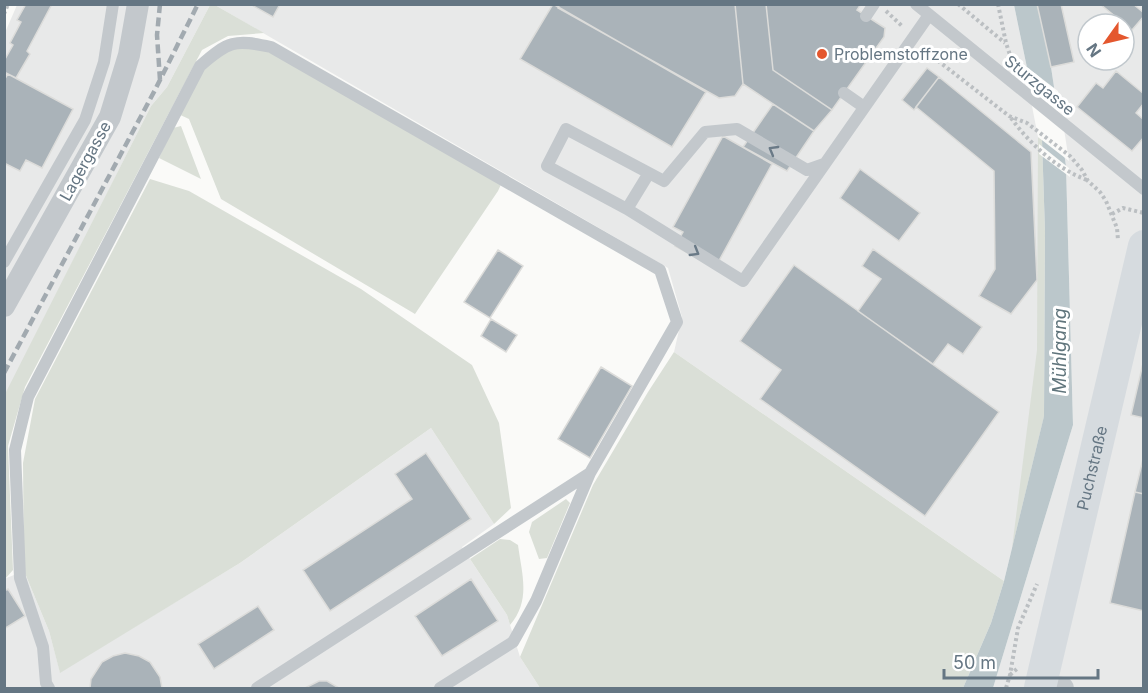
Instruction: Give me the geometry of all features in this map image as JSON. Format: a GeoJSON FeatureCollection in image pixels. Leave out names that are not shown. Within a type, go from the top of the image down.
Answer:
{"type":"FeatureCollection","features":[{"type":"Feature","properties":{"kind":"main road","name":"Puchstraße"},"geometry":{"type":"LineString","coordinates":[[1048,688],[1143,246]]}},
{"type":"Feature","properties":{"kind":"street","name":"Lagergasse"},"geometry":{"type":"LineString","coordinates":[[8,292],[110,117],[129,55],[138,4]]}},
{"type":"Feature","properties":{"kind":"lane"},"geometry":{"type":"LineString","coordinates":[[4,262],[85,120],[105,62],[113,4]]}},
{"type":"Feature","properties":{"kind":"lane"},"geometry":{"type":"LineString","coordinates":[[866,16],[874,4]]}},
{"type":"Feature","properties":{"kind":"lane","name":"Sturzgasse"},"geometry":{"type":"LineString","coordinates":[[916,4],[1066,129],[1143,189]]}},
{"type":"Feature","properties":{"kind":"lane"},"geometry":{"type":"LineString","coordinates":[[824,164],[807,170],[737,129],[705,132],[664,181],[566,129],[547,166],[627,209],[743,280],[901,54],[915,38],[928,15]]}},
{"type":"Feature","properties":{"kind":"lane"},"geometry":{"type":"LineString","coordinates":[[49,688],[46,683],[43,647],[20,578],[15,450],[28,398],[200,66],[219,49],[244,41],[271,47],[660,270],[677,322],[590,473],[536,601],[513,642],[440,688]]}},
{"type":"Feature","properties":{"kind":"lane"},"geometry":{"type":"LineString","coordinates":[[844,93],[864,107]]}},
{"type":"Feature","properties":{"kind":"lane"},"geometry":{"type":"LineString","coordinates":[[627,209],[649,173]]}},
{"type":"Feature","properties":{"kind":"lane"},"geometry":{"type":"LineString","coordinates":[[257,688],[590,473]]}},
{"type":"Feature","properties":{"kind":"path"},"geometry":{"type":"LineString","coordinates":[[4,14],[8,4]]}},
{"type":"Feature","properties":{"kind":"path"},"geometry":{"type":"LineString","coordinates":[[958,4],[1006,43]]}},
{"type":"Feature","properties":{"kind":"path"},"geometry":{"type":"LineString","coordinates":[[998,4],[1013,64]]}},
{"type":"Feature","properties":{"kind":"path"},"geometry":{"type":"LineString","coordinates":[[937,60],[1009,116],[1030,143],[1073,175],[1088,180],[1070,156],[1027,123],[1009,116]]}},
{"type":"Feature","properties":{"kind":"path"},"geometry":{"type":"LineString","coordinates":[[1113,214],[1123,208],[1143,213]]}},
{"type":"Feature","properties":{"kind":"path"},"geometry":{"type":"LineString","coordinates":[[1006,688],[1018,628],[1031,595]]}},
{"type":"Feature","properties":{"kind":"shaded area"},"geometry":{"type":"Polygon","coordinates":[[[17,5],[210,5],[167,87],[151,106],[5,396],[4,35],[17,5]]]}},
{"type":"Feature","properties":{"kind":"shaded area"},"geometry":{"type":"Polygon","coordinates":[[[210,5],[215,5],[264,33],[228,36],[202,50],[25,387],[8,446],[13,570],[5,579],[4,396],[151,106],[167,87],[210,5]]]}},
{"type":"Feature","properties":{"kind":"shaded area"},"geometry":{"type":"Polygon","coordinates":[[[215,5],[1014,5],[1042,140],[1044,416],[1004,581],[674,352],[682,317],[668,268],[215,5]]]}},
{"type":"Feature","properties":{"kind":"shaded area"},"geometry":{"type":"Polygon","coordinates":[[[1037,5],[1143,5],[1143,688],[993,688],[1073,425],[1066,166],[1051,67],[1037,5]]]}},
{"type":"Feature","properties":{"kind":"shaded area"},"geometry":{"type":"Polygon","coordinates":[[[271,47],[503,180],[498,191],[415,314],[221,199],[189,119],[176,113],[200,66],[219,49],[271,47]]]}},
{"type":"Feature","properties":{"kind":"shaded area"},"geometry":{"type":"Polygon","coordinates":[[[181,126],[201,179],[159,158],[173,128],[181,126]]]}},
{"type":"Feature","properties":{"kind":"shaded area"},"geometry":{"type":"Polygon","coordinates":[[[1038,137],[1042,140],[1045,232],[1044,416],[1012,548],[1037,350],[1038,137]]]}},
{"type":"Feature","properties":{"kind":"shaded area"},"geometry":{"type":"Polygon","coordinates":[[[150,179],[189,191],[361,289],[472,365],[499,423],[511,508],[494,524],[431,428],[240,563],[60,673],[49,631],[24,571],[23,463],[35,399],[150,179]]]}},
{"type":"Feature","properties":{"kind":"shaded area"},"geometry":{"type":"Polygon","coordinates":[[[674,352],[1004,581],[991,623],[963,688],[540,688],[520,657],[593,485],[674,352]]]}},
{"type":"Feature","properties":{"kind":"shaded area"},"geometry":{"type":"Polygon","coordinates":[[[431,428],[494,524],[462,547],[507,615],[520,657],[540,688],[5,688],[4,579],[24,571],[49,631],[60,672],[240,563],[431,428]]]}},
{"type":"Feature","properties":{"kind":"shaded area"},"geometry":{"type":"Polygon","coordinates":[[[566,499],[570,503],[547,558],[539,559],[529,532],[532,522],[566,499]]]}},
{"type":"Feature","properties":{"kind":"shaded area"},"geometry":{"type":"Polygon","coordinates":[[[500,539],[510,540],[518,545],[523,577],[521,606],[510,625],[507,615],[470,559],[500,539]]]}},
{"type":"Feature","properties":{"kind":"water","name":"Mühlgang"},"geometry":{"type":"Polygon","coordinates":[[[1014,5],[1037,5],[1051,67],[1066,166],[1073,425],[993,688],[963,688],[991,623],[1004,581],[1044,416],[1045,232],[1042,140],[1014,5]]]}},
{"type":"Feature","properties":{"kind":"pier"},"geometry":{"type":"Polygon","coordinates":[[[1024,65],[1058,91],[1069,161],[1038,137],[1024,65]]]}},
{"type":"Feature","properties":{"kind":"pier"},"geometry":{"type":"Polygon","coordinates":[[[1039,144],[1069,168],[1070,177],[1039,154],[1039,144]]]}},
{"type":"Feature","properties":{"kind":"building"},"geometry":{"type":"Polygon","coordinates":[[[26,4],[52,4],[27,51],[30,54],[16,78],[4,72],[4,61],[13,45],[10,43],[21,22],[17,20],[26,4]]]}},
{"type":"Feature","properties":{"kind":"building"},"geometry":{"type":"Polygon","coordinates":[[[250,4],[280,4],[273,17],[250,4]]]}},
{"type":"Feature","properties":{"kind":"building"},"geometry":{"type":"Polygon","coordinates":[[[553,4],[706,92],[672,147],[520,59],[553,4]]]}},
{"type":"Feature","properties":{"kind":"building"},"geometry":{"type":"Polygon","coordinates":[[[560,4],[735,4],[743,84],[735,96],[719,98],[558,8],[560,4]]]}},
{"type":"Feature","properties":{"kind":"building"},"geometry":{"type":"Polygon","coordinates":[[[735,4],[766,4],[773,70],[832,110],[814,131],[743,84],[735,4]]]}},
{"type":"Feature","properties":{"kind":"building","name":"Problemstoffzone"},"geometry":{"type":"Polygon","coordinates":[[[766,4],[861,4],[857,10],[885,28],[884,37],[832,110],[773,70],[766,4]]]}},
{"type":"Feature","properties":{"kind":"building"},"geometry":{"type":"Polygon","coordinates":[[[1037,4],[1061,4],[1074,62],[1051,67],[1037,4]]]}},
{"type":"Feature","properties":{"kind":"building"},"geometry":{"type":"Polygon","coordinates":[[[1100,4],[1133,4],[1144,13],[1144,16],[1136,25],[1136,12],[1110,12],[1100,4]]]}},
{"type":"Feature","properties":{"kind":"building"},"geometry":{"type":"Polygon","coordinates":[[[927,68],[939,77],[914,110],[902,100],[927,68]]]}},
{"type":"Feature","properties":{"kind":"building"},"geometry":{"type":"Polygon","coordinates":[[[1117,72],[1144,94],[1144,103],[1136,113],[1144,120],[1144,137],[1132,151],[1077,107],[1096,83],[1103,88],[1117,72]]]}},
{"type":"Feature","properties":{"kind":"building"},"geometry":{"type":"Polygon","coordinates":[[[8,74],[73,109],[42,168],[26,160],[20,171],[4,163],[4,80],[8,74]]]}},
{"type":"Feature","properties":{"kind":"building"},"geometry":{"type":"Polygon","coordinates":[[[939,77],[1031,152],[1037,280],[1011,314],[979,296],[995,269],[994,171],[916,107],[939,77]]]}},
{"type":"Feature","properties":{"kind":"building"},"geometry":{"type":"Polygon","coordinates":[[[773,104],[814,131],[787,171],[743,147],[773,104]]]}},
{"type":"Feature","properties":{"kind":"building"},"geometry":{"type":"Polygon","coordinates":[[[723,136],[772,164],[715,268],[675,246],[683,232],[673,227],[723,136]]]}},
{"type":"Feature","properties":{"kind":"building"},"geometry":{"type":"Polygon","coordinates":[[[860,169],[920,213],[899,241],[840,198],[860,169]]]}},
{"type":"Feature","properties":{"kind":"building"},"geometry":{"type":"Polygon","coordinates":[[[873,249],[982,327],[963,354],[948,344],[933,364],[858,311],[881,279],[862,266],[873,249]]]}},
{"type":"Feature","properties":{"kind":"building"},"geometry":{"type":"Polygon","coordinates":[[[498,250],[523,266],[490,318],[464,302],[498,250]]]}},
{"type":"Feature","properties":{"kind":"building"},"geometry":{"type":"Polygon","coordinates":[[[794,265],[999,412],[925,516],[760,399],[781,370],[740,341],[794,265]]]}},
{"type":"Feature","properties":{"kind":"building"},"geometry":{"type":"Polygon","coordinates":[[[491,319],[517,335],[506,352],[481,336],[491,319]]]}},
{"type":"Feature","properties":{"kind":"building"},"geometry":{"type":"Polygon","coordinates":[[[1144,359],[1144,418],[1131,415],[1144,359]]]}},
{"type":"Feature","properties":{"kind":"building"},"geometry":{"type":"Polygon","coordinates":[[[601,367],[632,386],[590,458],[558,439],[601,367]]]}},
{"type":"Feature","properties":{"kind":"building"},"geometry":{"type":"Polygon","coordinates":[[[426,453],[471,519],[330,611],[303,570],[412,499],[395,474],[426,453]]]}},
{"type":"Feature","properties":{"kind":"building"},"geometry":{"type":"Polygon","coordinates":[[[1144,455],[1144,494],[1135,492],[1144,455]]]}},
{"type":"Feature","properties":{"kind":"building"},"geometry":{"type":"Polygon","coordinates":[[[1135,492],[1144,494],[1144,611],[1110,603],[1135,492]]]}},
{"type":"Feature","properties":{"kind":"building"},"geometry":{"type":"Polygon","coordinates":[[[471,579],[498,621],[442,656],[415,616],[471,579]]]}},
{"type":"Feature","properties":{"kind":"building"},"geometry":{"type":"Polygon","coordinates":[[[8,589],[25,616],[4,629],[4,591],[8,589]]]}},
{"type":"Feature","properties":{"kind":"building"},"geometry":{"type":"Polygon","coordinates":[[[258,606],[274,630],[214,669],[198,644],[258,606]]]}},
{"type":"Feature","properties":{"kind":"building"},"geometry":{"type":"Polygon","coordinates":[[[125,653],[139,656],[150,662],[160,677],[162,688],[90,688],[91,679],[102,662],[125,653]]]}},
{"type":"Feature","properties":{"kind":"building"},"geometry":{"type":"Polygon","coordinates":[[[319,681],[327,681],[339,688],[305,688],[319,681]]]}},
{"type":"Feature","properties":{"kind":"railway"},"geometry":{"type":"LineString","coordinates":[[160,4],[157,35],[160,80]]}},
{"type":"Feature","properties":{"kind":"railway"},"geometry":{"type":"LineString","coordinates":[[4,373],[155,90],[198,4]]}},
{"type":"Feature","properties":{"kind":"place","name":"Problemstoffzone"},"geometry":{"type":"Point","coordinates":[822,54]}}]}
